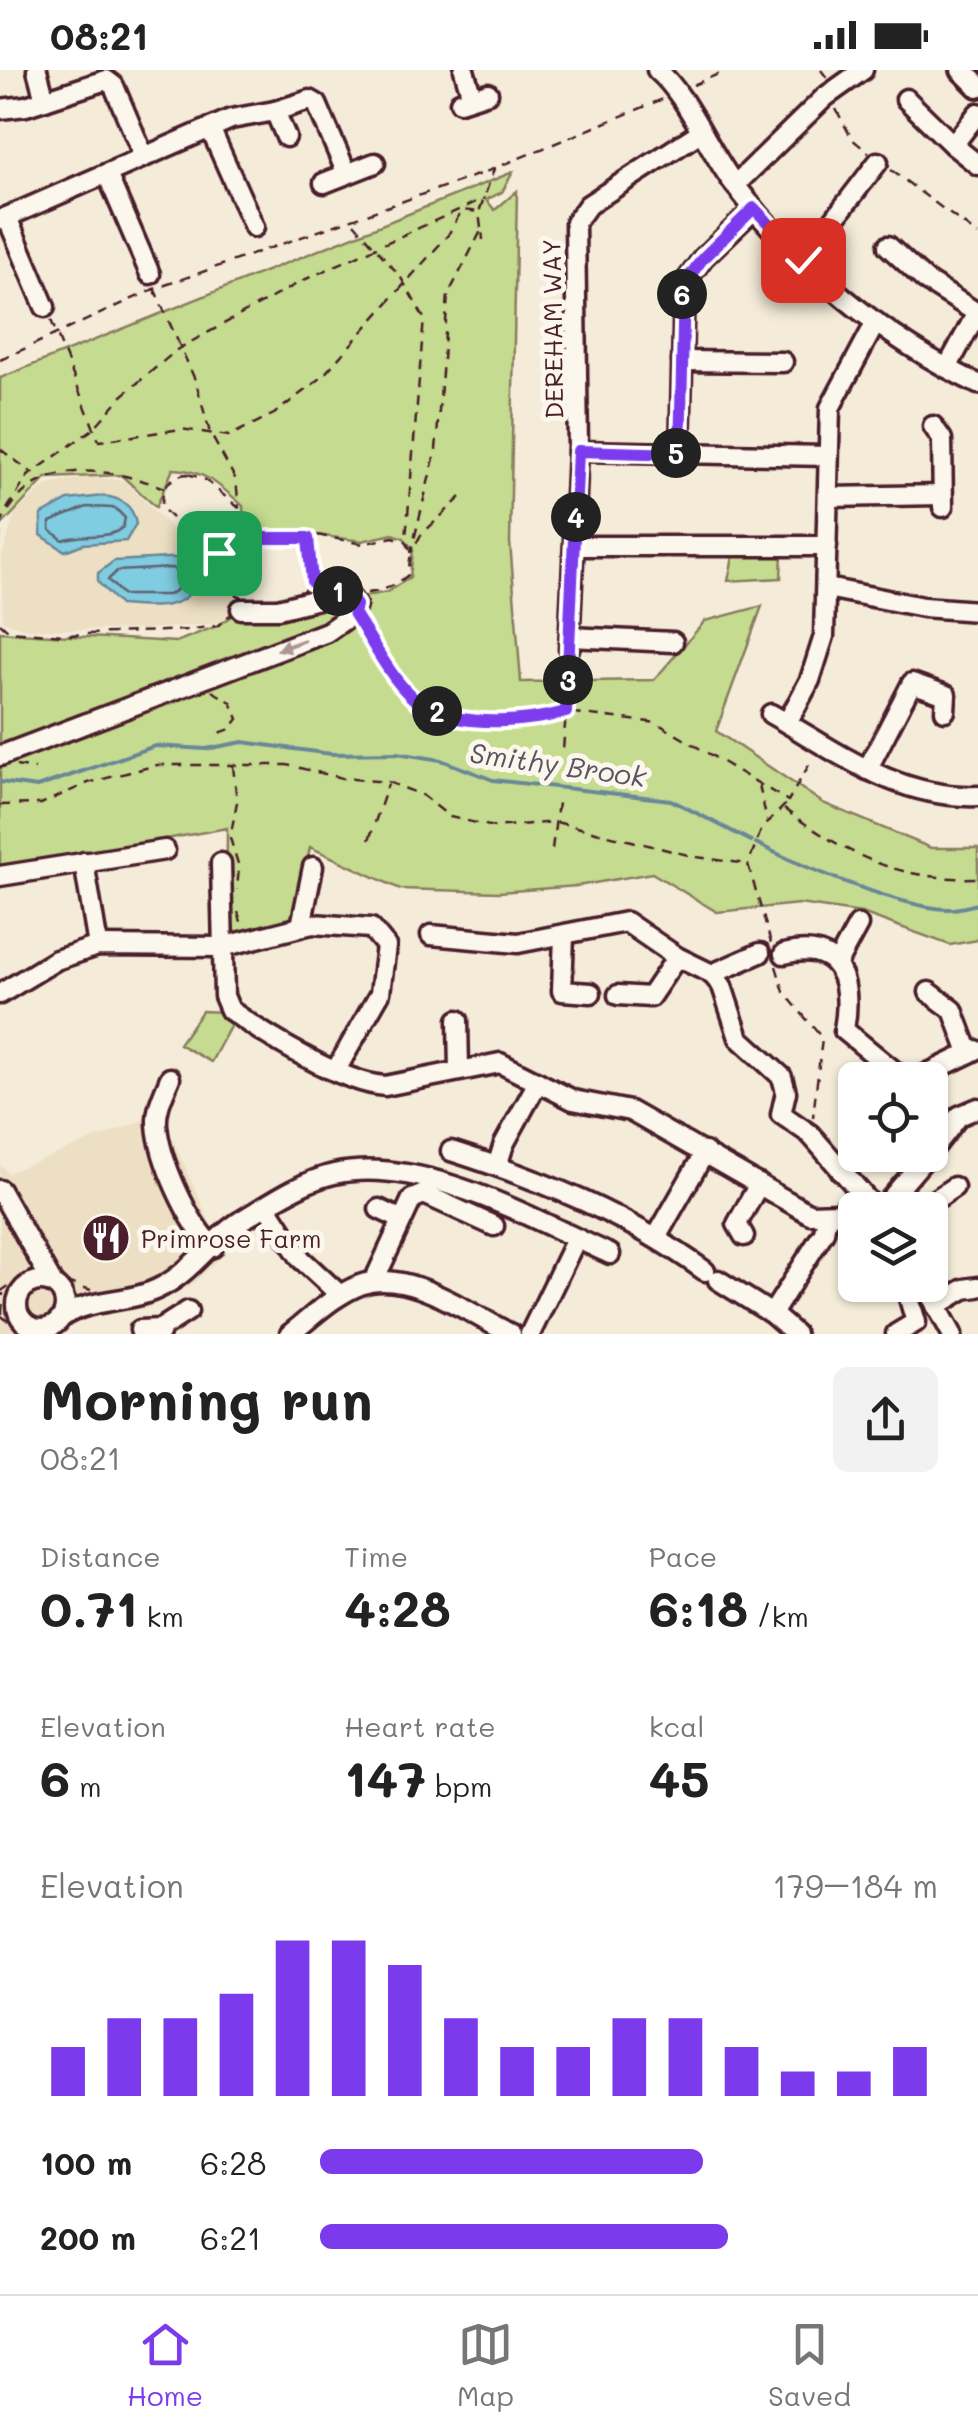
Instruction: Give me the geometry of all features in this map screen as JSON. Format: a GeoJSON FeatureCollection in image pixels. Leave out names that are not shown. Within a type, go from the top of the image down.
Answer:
{"type":"FeatureCollection","features":[{"type":"Feature","properties":{"kind":"main road"},"geometry":{"type":"LineString","coordinates":[[962,70],[978,86]]}},
{"type":"Feature","properties":{"kind":"street"},"geometry":{"type":"LineString","coordinates":[[37,70],[45,100]]}},
{"type":"Feature","properties":{"kind":"street"},"geometry":{"type":"LineString","coordinates":[[464,70],[473,97]]}},
{"type":"Feature","properties":{"kind":"street"},"geometry":{"type":"LineString","coordinates":[[657,70],[735,185],[803,260],[876,322],[978,384]]}},
{"type":"Feature","properties":{"kind":"street"},"geometry":{"type":"LineString","coordinates":[[735,185],[832,91],[863,70]]}},
{"type":"Feature","properties":{"kind":"street"},"geometry":{"type":"LineString","coordinates":[[0,109],[45,100],[95,80],[111,82],[144,157]]}},
{"type":"Feature","properties":{"kind":"street"},"geometry":{"type":"LineString","coordinates":[[906,99],[978,165]]}},
{"type":"Feature","properties":{"kind":"street"},"geometry":{"type":"LineString","coordinates":[[46,317],[3,219],[210,128],[248,114],[275,111],[310,100],[316,104],[347,174]]}},
{"type":"Feature","properties":{"kind":"street"},"geometry":{"type":"LineString","coordinates":[[275,111],[286,137]]}},
{"type":"Feature","properties":{"kind":"street"},"geometry":{"type":"LineString","coordinates":[[953,145],[978,113]]}},
{"type":"Feature","properties":{"kind":"street"},"geometry":{"type":"LineString","coordinates":[[210,128],[252,233]]}},
{"type":"Feature","properties":{"kind":"street","name":"DEREHAM WAY"},"geometry":{"type":"LineString","coordinates":[[569,643],[578,451],[576,223],[588,205],[699,133]]}},
{"type":"Feature","properties":{"kind":"street"},"geometry":{"type":"LineString","coordinates":[[803,260],[878,162]]}},
{"type":"Feature","properties":{"kind":"street"},"geometry":{"type":"LineString","coordinates":[[324,183],[375,163]]}},
{"type":"Feature","properties":{"kind":"street"},"geometry":{"type":"LineString","coordinates":[[106,174],[151,278]]}},
{"type":"Feature","properties":{"kind":"street"},"geometry":{"type":"LineString","coordinates":[[680,454],[682,295],[688,275],[754,208]]}},
{"type":"Feature","properties":{"kind":"street"},"geometry":{"type":"LineString","coordinates":[[888,247],[925,280],[977,312],[947,368]]}},
{"type":"Feature","properties":{"kind":"street"},"geometry":{"type":"LineString","coordinates":[[876,322],[834,396],[821,651],[779,718],[867,770],[916,790],[978,796]]}},
{"type":"Feature","properties":{"kind":"street"},"geometry":{"type":"LineString","coordinates":[[682,361],[773,357]]}},
{"type":"Feature","properties":{"kind":"street"},"geometry":{"type":"LineString","coordinates":[[828,498],[942,501],[942,439],[932,426]]}},
{"type":"Feature","properties":{"kind":"street"},"geometry":{"type":"LineString","coordinates":[[578,451],[828,456]]}},
{"type":"Feature","properties":{"kind":"street"},"geometry":{"type":"LineString","coordinates":[[576,546],[827,546]]}},
{"type":"Feature","properties":{"kind":"street"},"geometry":{"type":"LineString","coordinates":[[827,588],[923,607],[978,611]]}},
{"type":"Feature","properties":{"kind":"street"},"geometry":{"type":"LineString","coordinates":[[7,761],[193,680],[326,632],[354,613],[356,605],[346,592],[278,610],[241,610]]}},
{"type":"Feature","properties":{"kind":"street"},"geometry":{"type":"LineString","coordinates":[[569,643],[666,647]]}},
{"type":"Feature","properties":{"kind":"street"},"geometry":{"type":"LineString","coordinates":[[867,770],[912,683],[946,696],[945,710]]}},
{"type":"Feature","properties":{"kind":"street"},"geometry":{"type":"LineString","coordinates":[[0,876],[165,850]]}},
{"type":"Feature","properties":{"kind":"street"},"geometry":{"type":"LineString","coordinates":[[84,862],[98,946]]}},
{"type":"Feature","properties":{"kind":"street"},"geometry":{"type":"LineString","coordinates":[[221,863],[224,996],[230,1010],[368,1085],[385,1086],[500,1063],[572,1100],[630,1111],[810,1214],[838,1218]]}},
{"type":"Feature","properties":{"kind":"street"},"geometry":{"type":"LineString","coordinates":[[301,926],[313,867]]}},
{"type":"Feature","properties":{"kind":"street"},"geometry":{"type":"LineString","coordinates":[[431,934],[518,943],[626,922],[677,957],[712,974],[722,986],[739,1038],[782,1076],[786,1092],[781,1114],[810,1134],[838,1167]]}},
{"type":"Feature","properties":{"kind":"street"},"geometry":{"type":"LineString","coordinates":[[836,965],[858,925]]}},
{"type":"Feature","properties":{"kind":"street"},"geometry":{"type":"LineString","coordinates":[[0,994],[56,960],[98,946],[222,946],[301,926],[370,928],[386,946],[380,993],[336,1070]]}},
{"type":"Feature","properties":{"kind":"street"},"geometry":{"type":"LineString","coordinates":[[564,935],[562,992],[591,993]]}},
{"type":"Feature","properties":{"kind":"street"},"geometry":{"type":"LineString","coordinates":[[784,954],[808,950],[836,965],[848,990],[836,1033],[879,1062]]}},
{"type":"Feature","properties":{"kind":"street"},"geometry":{"type":"LineString","coordinates":[[712,974],[760,953]]}},
{"type":"Feature","properties":{"kind":"street"},"geometry":{"type":"LineString","coordinates":[[618,995],[650,997],[677,957]]}},
{"type":"Feature","properties":{"kind":"street"},"geometry":{"type":"LineString","coordinates":[[929,992],[953,1010],[974,1051],[948,1064]]}},
{"type":"Feature","properties":{"kind":"street"},"geometry":{"type":"LineString","coordinates":[[458,1020],[460,1070]]}},
{"type":"Feature","properties":{"kind":"street"},"geometry":{"type":"LineString","coordinates":[[170,1078],[158,1112],[160,1142],[194,1225],[213,1246]]}},
{"type":"Feature","properties":{"kind":"street"},"geometry":{"type":"LineString","coordinates":[[498,1166],[504,1144],[538,1082]]}},
{"type":"Feature","properties":{"kind":"street"},"geometry":{"type":"LineString","coordinates":[[948,1130],[959,1116],[978,1108]]}},
{"type":"Feature","properties":{"kind":"street"},"geometry":{"type":"LineString","coordinates":[[451,1152],[498,1166],[656,1236],[772,1314],[795,1334]]}},
{"type":"Feature","properties":{"kind":"street"},"geometry":{"type":"LineString","coordinates":[[656,1236],[704,1152]]}},
{"type":"Feature","properties":{"kind":"street"},"geometry":{"type":"LineString","coordinates":[[842,1172],[859,1192]]}},
{"type":"Feature","properties":{"kind":"street"},"geometry":{"type":"LineString","coordinates":[[895,1192],[913,1172]]}},
{"type":"Feature","properties":{"kind":"street"},"geometry":{"type":"LineString","coordinates":[[29,1275],[102,1296],[137,1297],[167,1284],[234,1225],[334,1174],[386,1173],[459,1186],[610,1254]]}},
{"type":"Feature","properties":{"kind":"street"},"geometry":{"type":"LineString","coordinates":[[733,1227],[759,1184]]}},
{"type":"Feature","properties":{"kind":"street"},"geometry":{"type":"LineString","coordinates":[[947,1192],[954,1187]]}},
{"type":"Feature","properties":{"kind":"street"},"geometry":{"type":"LineString","coordinates":[[0,1190],[29,1275],[17,1301],[29,1329]]}},
{"type":"Feature","properties":{"kind":"street"},"geometry":{"type":"LineString","coordinates":[[374,1281],[412,1199],[424,1194],[494,1226]]}},
{"type":"Feature","properties":{"kind":"street"},"geometry":{"type":"LineString","coordinates":[[266,1206],[301,1259],[340,1295]]}},
{"type":"Feature","properties":{"kind":"street"},"geometry":{"type":"LineString","coordinates":[[379,1209],[402,1220]]}},
{"type":"Feature","properties":{"kind":"street"},"geometry":{"type":"LineString","coordinates":[[772,1314],[838,1210]]}},
{"type":"Feature","properties":{"kind":"street"},"geometry":{"type":"LineString","coordinates":[[530,1334],[576,1239]]}},
{"type":"Feature","properties":{"kind":"street"},"geometry":{"type":"LineString","coordinates":[[29,1275],[2,1303],[29,1329],[58,1324],[102,1296]]}},
{"type":"Feature","properties":{"kind":"street"},"geometry":{"type":"LineString","coordinates":[[290,1334],[340,1295],[374,1281],[411,1286],[511,1334]]}},
{"type":"Feature","properties":{"kind":"street"},"geometry":{"type":"LineString","coordinates":[[57,1284],[65,1301],[58,1324]]}},
{"type":"Feature","properties":{"kind":"street"},"geometry":{"type":"LineString","coordinates":[[936,1306],[964,1289],[978,1287]]}},
{"type":"Feature","properties":{"kind":"street"},"geometry":{"type":"LineString","coordinates":[[896,1334],[916,1322],[910,1302]]}},
{"type":"Feature","properties":{"kind":"street"},"geometry":{"type":"LineString","coordinates":[[934,1302],[952,1334]]}},
{"type":"Feature","properties":{"kind":"street"},"geometry":{"type":"LineString","coordinates":[[140,1330],[160,1332],[188,1311]]}},
{"type":"Feature","properties":{"kind":"path"},"geometry":{"type":"LineString","coordinates":[[0,360],[46,317],[151,278],[353,221],[495,168],[728,70]]}},
{"type":"Feature","properties":{"kind":"path"},"geometry":{"type":"LineString","coordinates":[[821,70],[832,91],[830,102],[852,139],[978,235]]}},
{"type":"Feature","properties":{"kind":"path"},"geometry":{"type":"LineString","coordinates":[[483,240],[480,212],[495,168]]}},
{"type":"Feature","properties":{"kind":"path"},"geometry":{"type":"LineString","coordinates":[[0,526],[32,473],[94,430],[132,386],[178,349],[242,312],[485,198]]}},
{"type":"Feature","properties":{"kind":"path"},"geometry":{"type":"LineString","coordinates":[[462,210],[480,212]]}},
{"type":"Feature","properties":{"kind":"path"},"geometry":{"type":"LineString","coordinates":[[46,317],[100,441],[181,429],[229,436],[299,397],[404,283],[462,210]]}},
{"type":"Feature","properties":{"kind":"path"},"geometry":{"type":"LineString","coordinates":[[353,221],[404,283],[424,318],[425,346],[407,499],[406,541],[411,552]]}},
{"type":"Feature","properties":{"kind":"path"},"geometry":{"type":"LineString","coordinates":[[312,582],[362,594],[395,586],[408,575],[438,436],[448,295],[482,229]]}},
{"type":"Feature","properties":{"kind":"path"},"geometry":{"type":"LineString","coordinates":[[151,278],[178,349],[196,382],[210,434],[236,480],[240,530],[225,564],[237,596],[260,602],[286,600],[312,582]]}},
{"type":"Feature","properties":{"kind":"path"},"geometry":{"type":"LineString","coordinates":[[0,449],[32,473]]}},
{"type":"Feature","properties":{"kind":"path"},"geometry":{"type":"LineString","coordinates":[[7,509],[36,482],[76,471],[108,471],[165,488]]}},
{"type":"Feature","properties":{"kind":"path"},"geometry":{"type":"LineString","coordinates":[[239,508],[195,475],[179,474],[165,488],[162,509],[194,545],[206,552],[233,548],[255,538],[318,535],[364,544],[393,537],[406,541]]}},
{"type":"Feature","properties":{"kind":"path"},"geometry":{"type":"LineString","coordinates":[[411,552],[461,497]]}},
{"type":"Feature","properties":{"kind":"path"},"geometry":{"type":"LineString","coordinates":[[308,538],[312,582]]}},
{"type":"Feature","properties":{"kind":"path"},"geometry":{"type":"LineString","coordinates":[[0,632],[65,635],[186,630],[217,626],[241,610]]}},
{"type":"Feature","properties":{"kind":"path"},"geometry":{"type":"LineString","coordinates":[[354,613],[406,689],[432,711],[512,723],[566,712],[657,723],[788,801],[822,744]]}},
{"type":"Feature","properties":{"kind":"path"},"geometry":{"type":"LineString","coordinates":[[0,623],[9,630]]}},
{"type":"Feature","properties":{"kind":"path"},"geometry":{"type":"LineString","coordinates":[[562,750],[569,643]]}},
{"type":"Feature","properties":{"kind":"path"},"geometry":{"type":"LineString","coordinates":[[193,680],[230,702],[238,719],[230,729],[214,735]]}},
{"type":"Feature","properties":{"kind":"path"},"geometry":{"type":"LineString","coordinates":[[7,761],[34,769]]}},
{"type":"Feature","properties":{"kind":"path"},"geometry":{"type":"LineString","coordinates":[[233,764],[238,802],[230,838],[239,867],[234,902],[250,941]]}},
{"type":"Feature","properties":{"kind":"path"},"geometry":{"type":"LineString","coordinates":[[0,805],[42,804],[88,784],[157,765],[287,765],[388,782],[422,795],[450,817],[494,827],[556,822],[696,856],[748,864]]}},
{"type":"Feature","properties":{"kind":"path"},"geometry":{"type":"LineString","coordinates":[[369,840],[388,782]]}},
{"type":"Feature","properties":{"kind":"path"},"geometry":{"type":"LineString","coordinates":[[759,783],[768,823]]}},
{"type":"Feature","properties":{"kind":"path"},"geometry":{"type":"LineString","coordinates":[[552,850],[558,803]]}},
{"type":"Feature","properties":{"kind":"path"},"geometry":{"type":"LineString","coordinates":[[784,809],[842,850],[890,869],[940,878],[978,878]]}},
{"type":"Feature","properties":{"kind":"path"},"geometry":{"type":"LineString","coordinates":[[29,1275],[2,1303],[29,1329]]}},
{"type":"Feature","properties":{"kind":"path"},"geometry":{"type":"LineString","coordinates":[[57,1284],[102,1296]]}},
{"type":"Feature","properties":{"kind":"shaded area"},"geometry":{"type":"Polygon","coordinates":[[[89,476],[125,481],[179,536],[218,559],[241,609],[214,624],[135,630],[25,629],[3,621],[1,560],[15,513],[45,486],[89,476]]]}},
{"type":"Feature","properties":{"kind":"shaded area"},"geometry":{"type":"Polygon","coordinates":[[[161,1113],[224,1254],[190,1286],[145,1309],[79,1313],[62,1334],[0,1334],[0,1164],[8,1173],[161,1113]]]}},
{"type":"Feature","properties":{"kind":"green space"},"geometry":{"type":"Polygon","coordinates":[[[513,172],[502,192],[486,200],[495,210],[517,191],[510,542],[521,682],[654,680],[705,621],[762,606],[716,731],[823,803],[931,848],[978,848],[978,940],[950,945],[862,913],[799,904],[717,912],[652,873],[577,886],[499,892],[400,889],[310,847],[295,923],[226,940],[227,828],[0,869],[0,632],[176,642],[217,626],[241,609],[274,609],[314,589],[361,597],[387,592],[410,577],[413,550],[404,538],[393,534],[362,541],[308,534],[244,538],[243,506],[203,476],[173,469],[156,507],[121,475],[46,478],[1,526],[0,539],[0,378],[513,172]]]}},
{"type":"Feature","properties":{"kind":"green space"},"geometry":{"type":"Polygon","coordinates":[[[734,552],[782,552],[781,578],[728,581],[734,552]]]}},
{"type":"Feature","properties":{"kind":"green space"},"geometry":{"type":"Polygon","coordinates":[[[202,1011],[225,1012],[234,1019],[211,1062],[179,1044],[202,1011]]]}},
{"type":"Feature","properties":{"kind":"water"},"geometry":{"type":"Polygon","coordinates":[[[103,496],[121,501],[132,512],[136,524],[126,541],[83,544],[65,551],[41,535],[41,515],[68,500],[103,496]]]}},
{"type":"Feature","properties":{"kind":"water"},"geometry":{"type":"Polygon","coordinates":[[[178,558],[194,578],[192,589],[177,602],[154,607],[120,605],[98,582],[98,573],[114,561],[178,558]]]}},
{"type":"Feature","properties":{"kind":"waterway","name":"Smithy Brook"},"geometry":{"type":"LineString","coordinates":[[0,782],[37,787],[155,746],[206,749],[243,742],[331,754],[397,753],[441,760],[493,780],[671,800],[751,841]]}},
{"type":"Feature","properties":{"kind":"waterway","name":"Smithy Brook"},"geometry":{"type":"LineString","coordinates":[[756,843],[823,873],[904,901],[951,909],[978,904]]}},
{"type":"Feature","properties":{"kind":"place","name":"Primrose Farm"},"geometry":{"type":"Point","coordinates":[106,1238]}},
{"type":"Feature","properties":{"kind":"route"},"geometry":{"type":"LineString","coordinates":[[219,553],[255,538],[308,538],[312,582],[346,592],[356,605],[354,613],[406,689],[432,711],[512,723],[566,712],[578,451],[680,454],[684,284],[703,258],[754,208],[803,260]]}}]}
